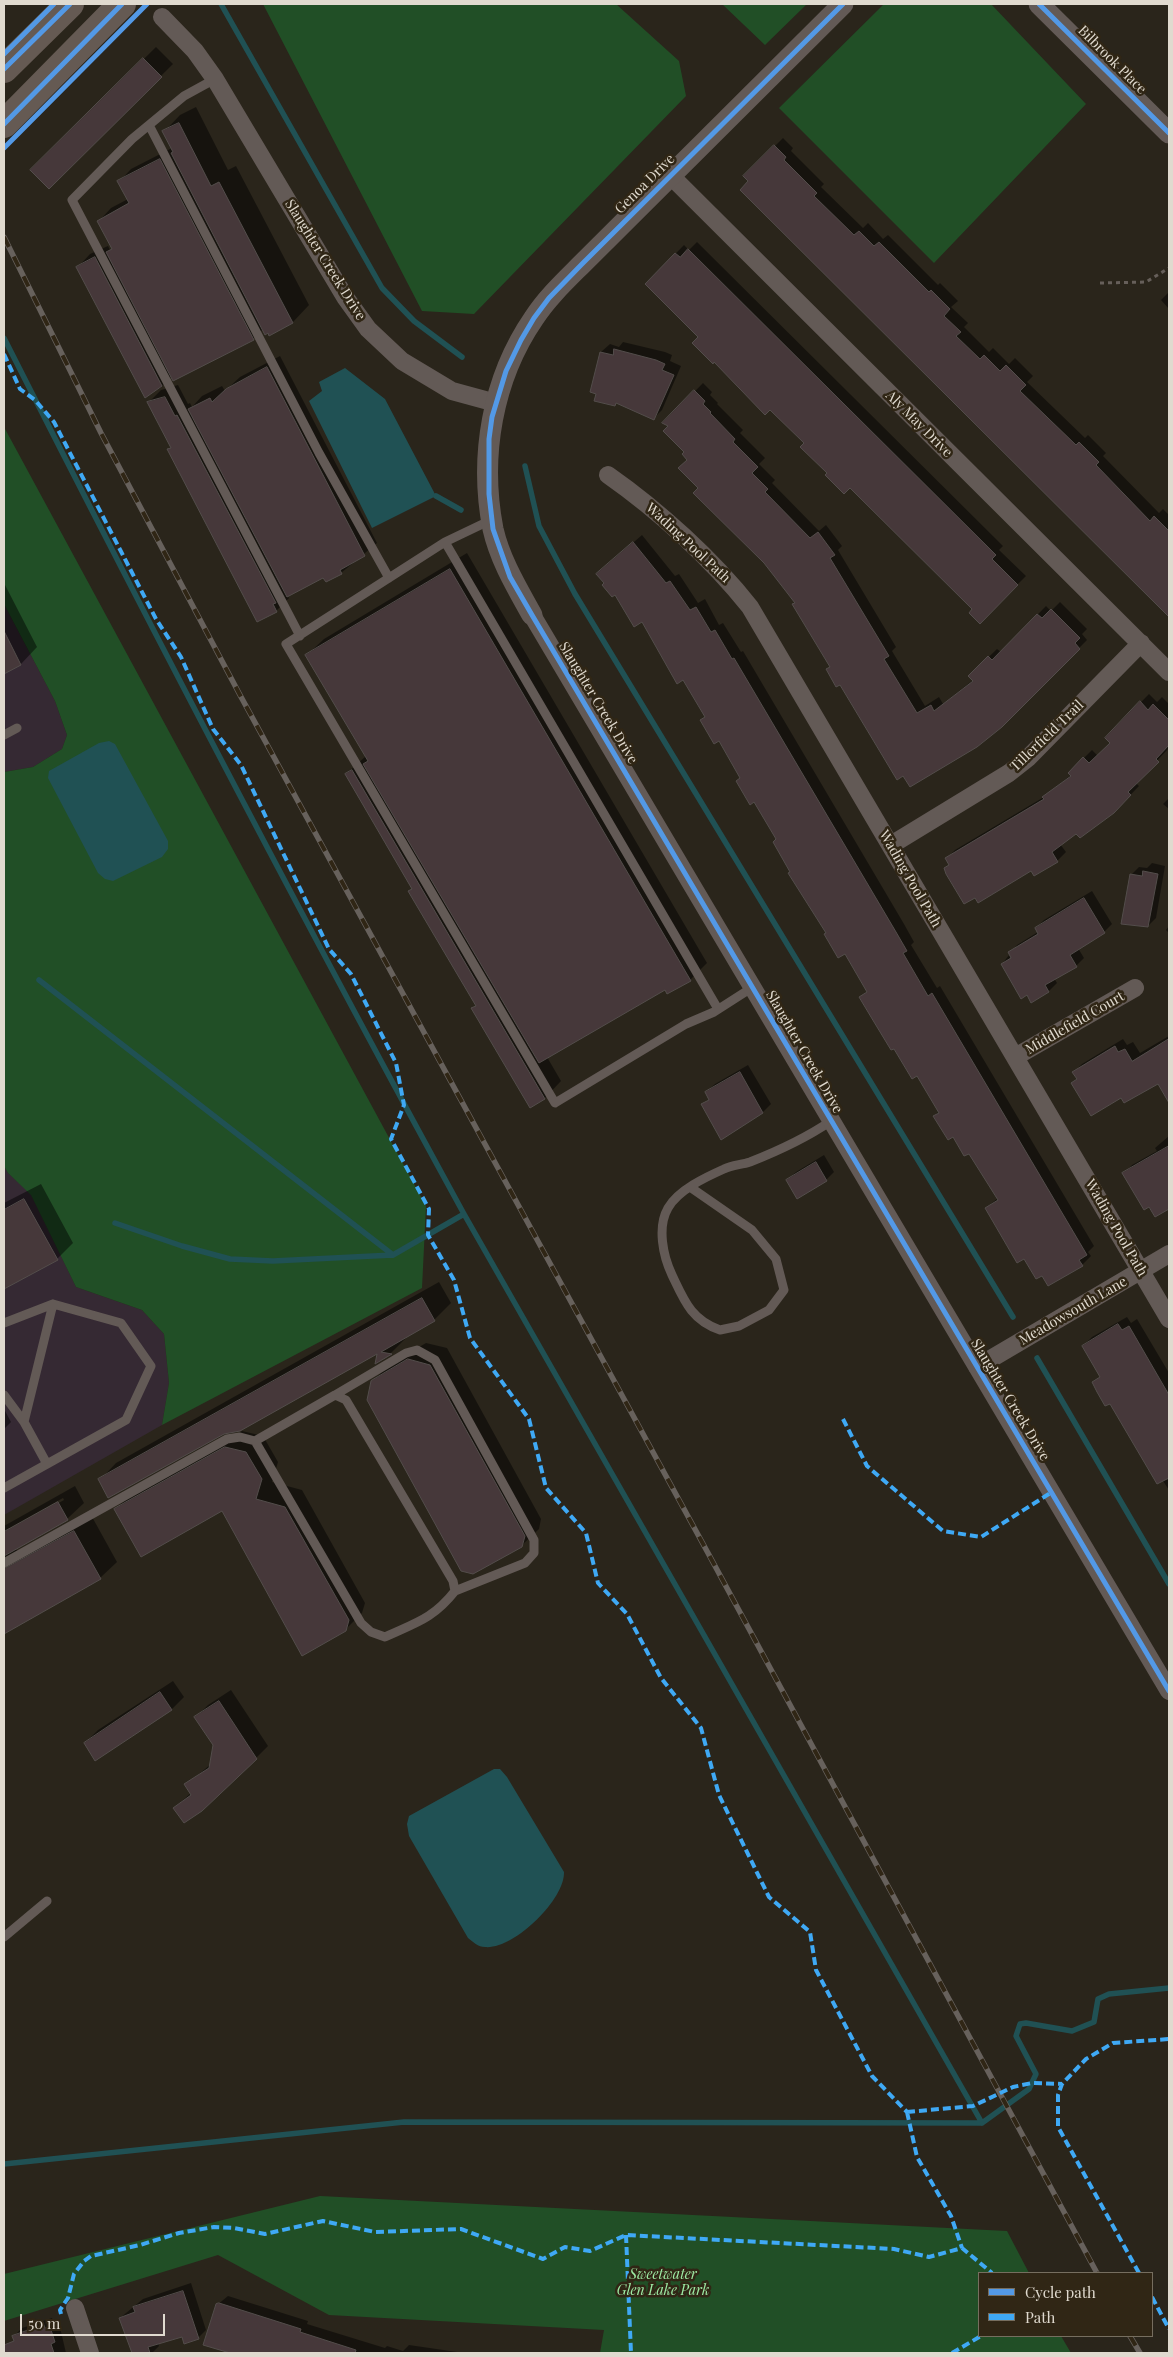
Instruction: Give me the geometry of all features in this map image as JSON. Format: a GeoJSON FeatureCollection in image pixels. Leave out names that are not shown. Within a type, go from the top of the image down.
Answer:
{"type":"FeatureCollection","features":[{"type":"Feature","properties":{"kind":"main road"},"geometry":{"type":"LineString","coordinates":[[4,70],[70,4]]}},
{"type":"Feature","properties":{"kind":"main road"},"geometry":{"type":"LineString","coordinates":[[4,124],[122,4]]}},
{"type":"Feature","properties":{"kind":"street","name":"Genoa Drive"},"geometry":{"type":"LineString","coordinates":[[496,403],[506,371],[534,318],[582,264],[843,4]]}},
{"type":"Feature","properties":{"kind":"street","name":"Bilbrook Place"},"geometry":{"type":"LineString","coordinates":[[1039,4],[1169,133]]}},
{"type":"Feature","properties":{"kind":"street","name":"Slaughter Creek Drive"},"geometry":{"type":"LineString","coordinates":[[162,17],[195,52],[215,79],[345,297],[368,329],[402,361],[452,391],[496,403],[489,439],[489,494],[496,537],[510,576],[1169,1691]]}},
{"type":"Feature","properties":{"kind":"street","name":"Aly May Drive"},"geometry":{"type":"LineString","coordinates":[[670,175],[1169,672]]}},
{"type":"Feature","properties":{"kind":"street","name":"Wading Pool Path"},"geometry":{"type":"LineString","coordinates":[[608,475],[651,508],[734,588],[750,607],[1169,1319]]}},
{"type":"Feature","properties":{"kind":"street","name":"Tillerfield Trail"},"geometry":{"type":"LineString","coordinates":[[891,846],[1009,773],[1028,758],[1141,644]]}},
{"type":"Feature","properties":{"kind":"street","name":"Middlefield Court"},"geometry":{"type":"LineString","coordinates":[[1015,1058],[1135,988]]}},
{"type":"Feature","properties":{"kind":"street","name":"Meadowsouth Lane"},"geometry":{"type":"LineString","coordinates":[[978,1367],[1169,1254]]}},
{"type":"Feature","properties":{"kind":"street"},"geometry":{"type":"LineString","coordinates":[[75,2308],[90,2353]]}},
{"type":"Feature","properties":{"kind":"lane"},"geometry":{"type":"LineString","coordinates":[[215,79],[184,96],[148,125],[72,200],[300,636]]}},
{"type":"Feature","properties":{"kind":"lane"},"geometry":{"type":"LineString","coordinates":[[148,125],[319,453],[389,578]]}},
{"type":"Feature","properties":{"kind":"lane"},"geometry":{"type":"LineString","coordinates":[[493,520],[445,542],[286,644],[554,1104],[686,1024],[718,1009],[754,987]]}},
{"type":"Feature","properties":{"kind":"lane"},"geometry":{"type":"LineString","coordinates":[[445,542],[718,1009]]}},
{"type":"Feature","properties":{"kind":"lane"},"geometry":{"type":"LineString","coordinates":[[4,735],[18,728]]}},
{"type":"Feature","properties":{"kind":"lane"},"geometry":{"type":"LineString","coordinates":[[690,1187],[752,1230],[776,1259],[784,1290],[769,1310],[739,1326],[720,1330],[695,1318],[669,1269],[663,1247],[662,1225],[667,1208],[690,1187],[725,1168],[748,1163],[809,1136],[832,1121]]}},
{"type":"Feature","properties":{"kind":"lane"},"geometry":{"type":"LineString","coordinates":[[24,1422],[53,1304]]}},
{"type":"Feature","properties":{"kind":"lane"},"geometry":{"type":"LineString","coordinates":[[4,1324],[53,1304],[121,1323],[151,1366],[126,1420],[4,1488]]}},
{"type":"Feature","properties":{"kind":"lane"},"geometry":{"type":"LineString","coordinates":[[4,1563],[226,1439],[240,1437],[255,1441],[406,1353],[417,1350],[435,1360],[534,1540],[534,1553],[525,1563],[455,1591],[432,1615],[384,1637],[371,1632],[361,1623],[255,1441]]}},
{"type":"Feature","properties":{"kind":"lane"},"geometry":{"type":"LineString","coordinates":[[4,1395],[24,1422],[47,1464]]}},
{"type":"Feature","properties":{"kind":"lane"},"geometry":{"type":"LineString","coordinates":[[335,1395],[346,1400],[453,1581],[455,1591]]}},
{"type":"Feature","properties":{"kind":"lane"},"geometry":{"type":"LineString","coordinates":[[4,1937],[47,1901]]}},
{"type":"Feature","properties":{"kind":"path"},"geometry":{"type":"LineString","coordinates":[[1100,283],[1146,282],[1169,268]]}},
{"type":"Feature","properties":{"kind":"shaded area"},"geometry":{"type":"Polygon","coordinates":[[[4,604],[55,701],[67,735],[62,749],[33,767],[4,772],[4,604]]]}},
{"type":"Feature","properties":{"kind":"shaded area"},"geometry":{"type":"Polygon","coordinates":[[[4,1166],[8,1173],[31,1194],[76,1287],[142,1310],[164,1334],[169,1383],[162,1425],[4,1515],[4,1166]]]}},
{"type":"Feature","properties":{"kind":"green space"},"geometry":{"type":"Polygon","coordinates":[[[263,4],[616,4],[679,61],[686,96],[474,314],[422,311],[263,4]]]}},
{"type":"Feature","properties":{"kind":"green space"},"geometry":{"type":"Polygon","coordinates":[[[722,4],[807,4],[765,45],[722,4]]]}},
{"type":"Feature","properties":{"kind":"green space"},"geometry":{"type":"Polygon","coordinates":[[[884,4],[991,4],[1086,104],[934,263],[779,108],[884,4]]]}},
{"type":"Feature","properties":{"kind":"green space"},"geometry":{"type":"Polygon","coordinates":[[[4,427],[426,1206],[422,1288],[162,1425],[169,1383],[164,1334],[142,1310],[76,1287],[31,1195],[8,1173],[4,1166],[4,772],[33,767],[62,749],[67,735],[55,701],[4,604],[4,427]]]}},
{"type":"Feature","properties":{"kind":"green space","name":"Sweetwater Glen Lake Park"},"geometry":{"type":"Polygon","coordinates":[[[320,2196],[1007,2231],[1028,2272],[978,2272],[978,2337],[1062,2337],[1071,2353],[600,2353],[604,2330],[329,2315],[218,2255],[4,2321],[4,2274],[320,2196]]]}},
{"type":"Feature","properties":{"kind":"water"},"geometry":{"type":"Polygon","coordinates":[[[345,368],[385,399],[436,496],[372,528],[309,401],[322,391],[319,382],[345,368]]]}},
{"type":"Feature","properties":{"kind":"water"},"geometry":{"type":"Polygon","coordinates":[[[109,741],[115,744],[168,841],[168,849],[162,857],[113,881],[105,879],[98,873],[48,778],[49,771],[99,743],[109,741]]]}},
{"type":"Feature","properties":{"kind":"water"},"geometry":{"type":"Polygon","coordinates":[[[494,1769],[500,1769],[507,1777],[564,1872],[562,1883],[556,1896],[547,1909],[523,1932],[496,1946],[482,1947],[468,1938],[409,1836],[407,1824],[409,1816],[494,1769]]]}},
{"type":"Feature","properties":{"kind":"building"},"geometry":{"type":"Polygon","coordinates":[[[143,58],[162,77],[49,189],[30,170],[143,58]]]}},
{"type":"Feature","properties":{"kind":"building"},"geometry":{"type":"Polygon","coordinates":[[[179,123],[211,186],[219,182],[293,323],[269,336],[268,333],[265,335],[171,153],[173,152],[162,131],[179,123]]]}},
{"type":"Feature","properties":{"kind":"building"},"geometry":{"type":"Polygon","coordinates":[[[774,145],[786,157],[784,160],[817,193],[814,196],[854,235],[859,231],[874,246],[879,242],[929,292],[931,290],[950,309],[944,316],[961,332],[956,336],[980,359],[984,355],[1000,371],[1006,365],[1026,385],[1020,391],[1076,445],[1079,442],[1099,462],[1096,465],[1150,521],[1154,516],[1169,531],[1169,617],[740,190],[748,181],[743,176],[774,145]]]}},
{"type":"Feature","properties":{"kind":"building"},"geometry":{"type":"Polygon","coordinates":[[[160,159],[254,340],[173,381],[106,252],[112,249],[97,221],[129,203],[117,181],[160,159]]]}},
{"type":"Feature","properties":{"kind":"building"},"geometry":{"type":"Polygon","coordinates":[[[688,249],[996,555],[992,559],[1018,585],[980,624],[969,613],[972,609],[850,488],[844,494],[825,475],[827,473],[800,447],[804,443],[770,410],[765,415],[714,362],[713,364],[692,343],[698,337],[645,284],[675,253],[680,257],[688,249]]]}},
{"type":"Feature","properties":{"kind":"building"},"geometry":{"type":"Polygon","coordinates":[[[95,257],[162,386],[145,398],[76,267],[95,257]]]}},
{"type":"Feature","properties":{"kind":"building"},"geometry":{"type":"Polygon","coordinates":[[[614,349],[656,360],[665,364],[662,370],[674,375],[654,420],[616,403],[615,406],[594,401],[596,394],[590,392],[600,352],[613,355],[614,349]]]}},
{"type":"Feature","properties":{"kind":"building"},"geometry":{"type":"Polygon","coordinates":[[[267,367],[365,556],[340,570],[342,574],[326,582],[323,578],[287,597],[188,409],[210,398],[212,402],[226,389],[267,367]]]}},
{"type":"Feature","properties":{"kind":"building"},"geometry":{"type":"Polygon","coordinates":[[[694,390],[705,401],[703,404],[710,413],[735,439],[733,442],[758,467],[752,473],[768,489],[765,492],[810,538],[818,532],[835,555],[830,558],[889,656],[884,659],[917,713],[931,705],[934,711],[973,681],[968,676],[988,656],[992,660],[1037,614],[1042,618],[1051,609],[1080,638],[1075,643],[1080,649],[1002,727],[977,747],[910,787],[903,776],[897,780],[840,685],[836,687],[826,669],[830,667],[792,604],[795,603],[764,563],[693,493],[698,488],[678,468],[687,460],[682,454],[684,452],[663,431],[668,426],[662,423],[694,390]]]}},
{"type":"Feature","properties":{"kind":"building"},"geometry":{"type":"Polygon","coordinates":[[[165,397],[175,416],[177,415],[276,603],[273,604],[277,612],[257,622],[167,449],[171,448],[147,402],[165,397]]]}},
{"type":"Feature","properties":{"kind":"building"},"geometry":{"type":"Polygon","coordinates":[[[633,542],[666,583],[670,581],[690,610],[696,607],[711,632],[715,630],[732,659],[734,658],[907,951],[903,953],[928,996],[932,993],[1087,1255],[1079,1260],[1083,1266],[1048,1286],[1042,1276],[1036,1279],[1024,1259],[1017,1263],[985,1208],[998,1200],[969,1154],[964,1156],[953,1137],[948,1140],[933,1116],[939,1113],[917,1076],[912,1079],[894,1049],[891,1050],[874,1022],[859,997],[867,992],[845,954],[838,958],[824,934],[826,933],[788,873],[790,872],[773,842],[776,839],[754,802],[750,805],[736,781],[740,778],[719,741],[714,744],[700,720],[705,717],[683,680],[677,684],[642,622],[634,627],[615,595],[612,597],[596,574],[633,542]]]}},
{"type":"Feature","properties":{"kind":"building"},"geometry":{"type":"Polygon","coordinates":[[[450,569],[691,981],[667,994],[665,990],[539,1063],[363,764],[368,761],[305,655],[450,569]]]}},
{"type":"Feature","properties":{"kind":"building"},"geometry":{"type":"Polygon","coordinates":[[[4,631],[21,665],[4,674],[4,631]]]}},
{"type":"Feature","properties":{"kind":"building"},"geometry":{"type":"Polygon","coordinates":[[[1140,701],[1148,710],[1153,704],[1169,720],[1169,745],[1156,759],[1159,762],[1128,792],[1131,795],[1114,813],[1080,838],[1076,834],[1052,852],[1058,862],[1034,876],[1031,871],[978,903],[975,898],[964,904],[946,874],[944,868],[949,865],[945,858],[1044,799],[1042,797],[1071,776],[1068,773],[1083,757],[1089,763],[1110,743],[1105,738],[1140,701]]]}},
{"type":"Feature","properties":{"kind":"building"},"geometry":{"type":"Polygon","coordinates":[[[352,770],[545,1099],[530,1108],[471,1008],[476,1006],[408,891],[412,889],[345,774],[352,770]]]}},
{"type":"Feature","properties":{"kind":"building"},"geometry":{"type":"Polygon","coordinates":[[[1143,871],[1158,874],[1148,927],[1121,924],[1130,874],[1142,876],[1143,871]]]}},
{"type":"Feature","properties":{"kind":"building"},"geometry":{"type":"Polygon","coordinates":[[[1084,898],[1105,933],[1070,955],[1077,967],[1045,985],[1049,992],[1031,1003],[1027,995],[1021,999],[1001,964],[1011,958],[1008,952],[1038,934],[1035,928],[1084,898]]]}},
{"type":"Feature","properties":{"kind":"building"},"geometry":{"type":"Polygon","coordinates":[[[1169,1039],[1169,1103],[1158,1084],[1124,1103],[1121,1098],[1091,1116],[1071,1083],[1077,1079],[1072,1072],[1115,1046],[1118,1052],[1125,1049],[1132,1061],[1169,1039]]]}},
{"type":"Feature","properties":{"kind":"building"},"geometry":{"type":"Polygon","coordinates":[[[740,1072],[763,1113],[721,1140],[701,1104],[709,1100],[705,1092],[740,1072]]]}},
{"type":"Feature","properties":{"kind":"building"},"geometry":{"type":"Polygon","coordinates":[[[1169,1146],[1169,1209],[1155,1217],[1149,1207],[1144,1210],[1122,1173],[1169,1146]]]}},
{"type":"Feature","properties":{"kind":"building"},"geometry":{"type":"Polygon","coordinates":[[[816,1162],[827,1181],[797,1199],[786,1180],[816,1162]]]}},
{"type":"Feature","properties":{"kind":"building"},"geometry":{"type":"Polygon","coordinates":[[[24,1199],[58,1260],[4,1289],[4,1210],[24,1199]]]}},
{"type":"Feature","properties":{"kind":"building"},"geometry":{"type":"Polygon","coordinates":[[[422,1298],[435,1321],[381,1352],[392,1354],[375,1364],[377,1354],[240,1431],[224,1434],[108,1498],[98,1479],[422,1298]]]}},
{"type":"Feature","properties":{"kind":"building"},"geometry":{"type":"Polygon","coordinates":[[[1118,1324],[1122,1330],[1129,1326],[1169,1395],[1169,1478],[1157,1484],[1110,1404],[1105,1406],[1097,1392],[1092,1382],[1100,1377],[1082,1346],[1118,1324]]]}},
{"type":"Feature","properties":{"kind":"building"},"geometry":{"type":"Polygon","coordinates":[[[408,1359],[430,1365],[525,1536],[522,1547],[473,1574],[461,1571],[367,1400],[371,1381],[408,1359]]]}},
{"type":"Feature","properties":{"kind":"building"},"geometry":{"type":"Polygon","coordinates":[[[225,1447],[246,1452],[262,1479],[256,1499],[285,1507],[349,1620],[346,1631],[302,1656],[222,1511],[141,1557],[114,1509],[225,1447]]]}},
{"type":"Feature","properties":{"kind":"building"},"geometry":{"type":"Polygon","coordinates":[[[58,1502],[68,1520],[4,1556],[4,1532],[58,1502]]]}},
{"type":"Feature","properties":{"kind":"building"},"geometry":{"type":"Polygon","coordinates":[[[74,1531],[101,1579],[4,1634],[4,1569],[74,1531]]]}},
{"type":"Feature","properties":{"kind":"building"},"geometry":{"type":"Polygon","coordinates":[[[160,1692],[172,1710],[95,1761],[84,1743],[160,1692]]]}},
{"type":"Feature","properties":{"kind":"building"},"geometry":{"type":"Polygon","coordinates":[[[219,1701],[257,1759],[202,1811],[184,1823],[173,1808],[191,1795],[184,1784],[209,1768],[213,1745],[194,1717],[219,1701]]]}},
{"type":"Feature","properties":{"kind":"building"},"geometry":{"type":"Polygon","coordinates":[[[183,2291],[199,2339],[184,2344],[182,2337],[148,2347],[150,2353],[132,2353],[119,2318],[135,2312],[133,2307],[183,2291]]]}},
{"type":"Feature","properties":{"kind":"building"},"geometry":{"type":"Polygon","coordinates":[[[219,2303],[301,2329],[300,2332],[356,2350],[355,2353],[230,2353],[203,2345],[216,2304],[219,2303]]]}},
{"type":"Feature","properties":{"kind":"building"},"geometry":{"type":"Polygon","coordinates":[[[44,2325],[45,2328],[50,2327],[55,2342],[51,2344],[54,2353],[4,2353],[4,2345],[14,2341],[12,2336],[44,2325]]]}},
{"type":"Feature","properties":{"kind":"waterway"},"geometry":{"type":"LineString","coordinates":[[221,4],[382,288],[414,321],[462,357]]}},
{"type":"Feature","properties":{"kind":"waterway"},"geometry":{"type":"LineString","coordinates":[[4,338],[231,778],[346,997],[464,1214],[982,2123]]}},
{"type":"Feature","properties":{"kind":"waterway"},"geometry":{"type":"LineString","coordinates":[[525,466],[539,526],[575,594],[1013,1317]]}},
{"type":"Feature","properties":{"kind":"waterway"},"geometry":{"type":"LineString","coordinates":[[436,496],[461,510]]}},
{"type":"Feature","properties":{"kind":"waterway"},"geometry":{"type":"LineString","coordinates":[[39,980],[393,1255]]}},
{"type":"Feature","properties":{"kind":"waterway"},"geometry":{"type":"LineString","coordinates":[[115,1223],[182,1246],[230,1259],[273,1261],[393,1255],[464,1214]]}},
{"type":"Feature","properties":{"kind":"waterway"},"geometry":{"type":"LineString","coordinates":[[1037,1358],[1169,1584]]}},
{"type":"Feature","properties":{"kind":"waterway"},"geometry":{"type":"LineString","coordinates":[[4,2164],[404,2122],[982,2123],[1029,2089],[1036,2074],[1016,2036],[1020,2024],[1026,2023],[1072,2031],[1094,2022],[1098,1999],[1109,1994],[1169,1988]]}},
{"type":"Feature","properties":{"kind":"railway"},"geometry":{"type":"LineString","coordinates":[[4,237],[101,433],[240,695],[708,1553],[1096,2272]]}},
{"type":"Feature","properties":{"kind":"railway"},"geometry":{"type":"LineString","coordinates":[[1131,2337],[1140,2353]]}},
{"type":"Feature","properties":{"kind":"marked path"},"geometry":{"type":"LineString","coordinates":[[4,354],[20,389],[35,400],[54,422],[156,619],[181,657],[213,729],[241,765],[329,949],[351,974],[396,1063],[404,1105],[391,1139],[429,1209],[428,1235],[454,1280],[470,1338],[529,1419],[546,1488],[586,1533],[598,1583],[627,1614],[661,1678],[701,1728],[719,1795],[769,1897],[810,1932],[816,1970],[872,2076],[907,2112]]}},
{"type":"Feature","properties":{"kind":"marked path"},"geometry":{"type":"LineString","coordinates":[[843,1419],[867,1466],[943,1531],[981,1537],[1052,1492]]}},
{"type":"Feature","properties":{"kind":"marked path"},"geometry":{"type":"LineString","coordinates":[[1138,2272],[1058,2127],[1058,2095],[1062,2084],[1086,2059],[1113,2043],[1169,2039]]}},
{"type":"Feature","properties":{"kind":"marked path"},"geometry":{"type":"LineString","coordinates":[[907,2112],[973,2106],[1013,2087],[1032,2083],[1062,2084]]}},
{"type":"Feature","properties":{"kind":"marked path"},"geometry":{"type":"LineString","coordinates":[[907,2112],[917,2157],[951,2216],[962,2248]]}},
{"type":"Feature","properties":{"kind":"marked path"},"geometry":{"type":"LineString","coordinates":[[61,2314],[60,2310],[68,2298],[74,2274],[84,2261],[91,2256],[140,2245],[179,2233],[214,2227],[234,2228],[265,2234],[323,2221],[375,2232],[461,2229],[543,2259],[565,2247],[590,2251],[626,2235],[894,2249],[929,2257],[962,2248],[991,2272]]}},
{"type":"Feature","properties":{"kind":"marked path"},"geometry":{"type":"LineString","coordinates":[[626,2235],[631,2353]]}},
{"type":"Feature","properties":{"kind":"marked path"},"geometry":{"type":"LineString","coordinates":[[1153,2299],[1169,2329]]}},
{"type":"Feature","properties":{"kind":"marked path"},"geometry":{"type":"LineString","coordinates":[[952,2353],[979,2337]]}},
{"type":"Feature","properties":{"kind":"cycle path"},"geometry":{"type":"LineString","coordinates":[[4,54],[54,4]]}},
{"type":"Feature","properties":{"kind":"cycle path"},"geometry":{"type":"LineString","coordinates":[[4,69],[70,4]]}},
{"type":"Feature","properties":{"kind":"cycle path"},"geometry":{"type":"LineString","coordinates":[[4,124],[122,4]]}},
{"type":"Feature","properties":{"kind":"cycle path"},"geometry":{"type":"LineString","coordinates":[[4,148],[147,4]]}},
{"type":"Feature","properties":{"kind":"cycle path"},"geometry":{"type":"LineString","coordinates":[[843,4],[582,264],[549,298],[534,318],[506,371],[492,417],[489,439],[489,494],[493,529],[510,577],[532,615],[1169,1691]]}},
{"type":"Feature","properties":{"kind":"cycle path"},"geometry":{"type":"LineString","coordinates":[[1039,4],[1169,133]]}}]}
